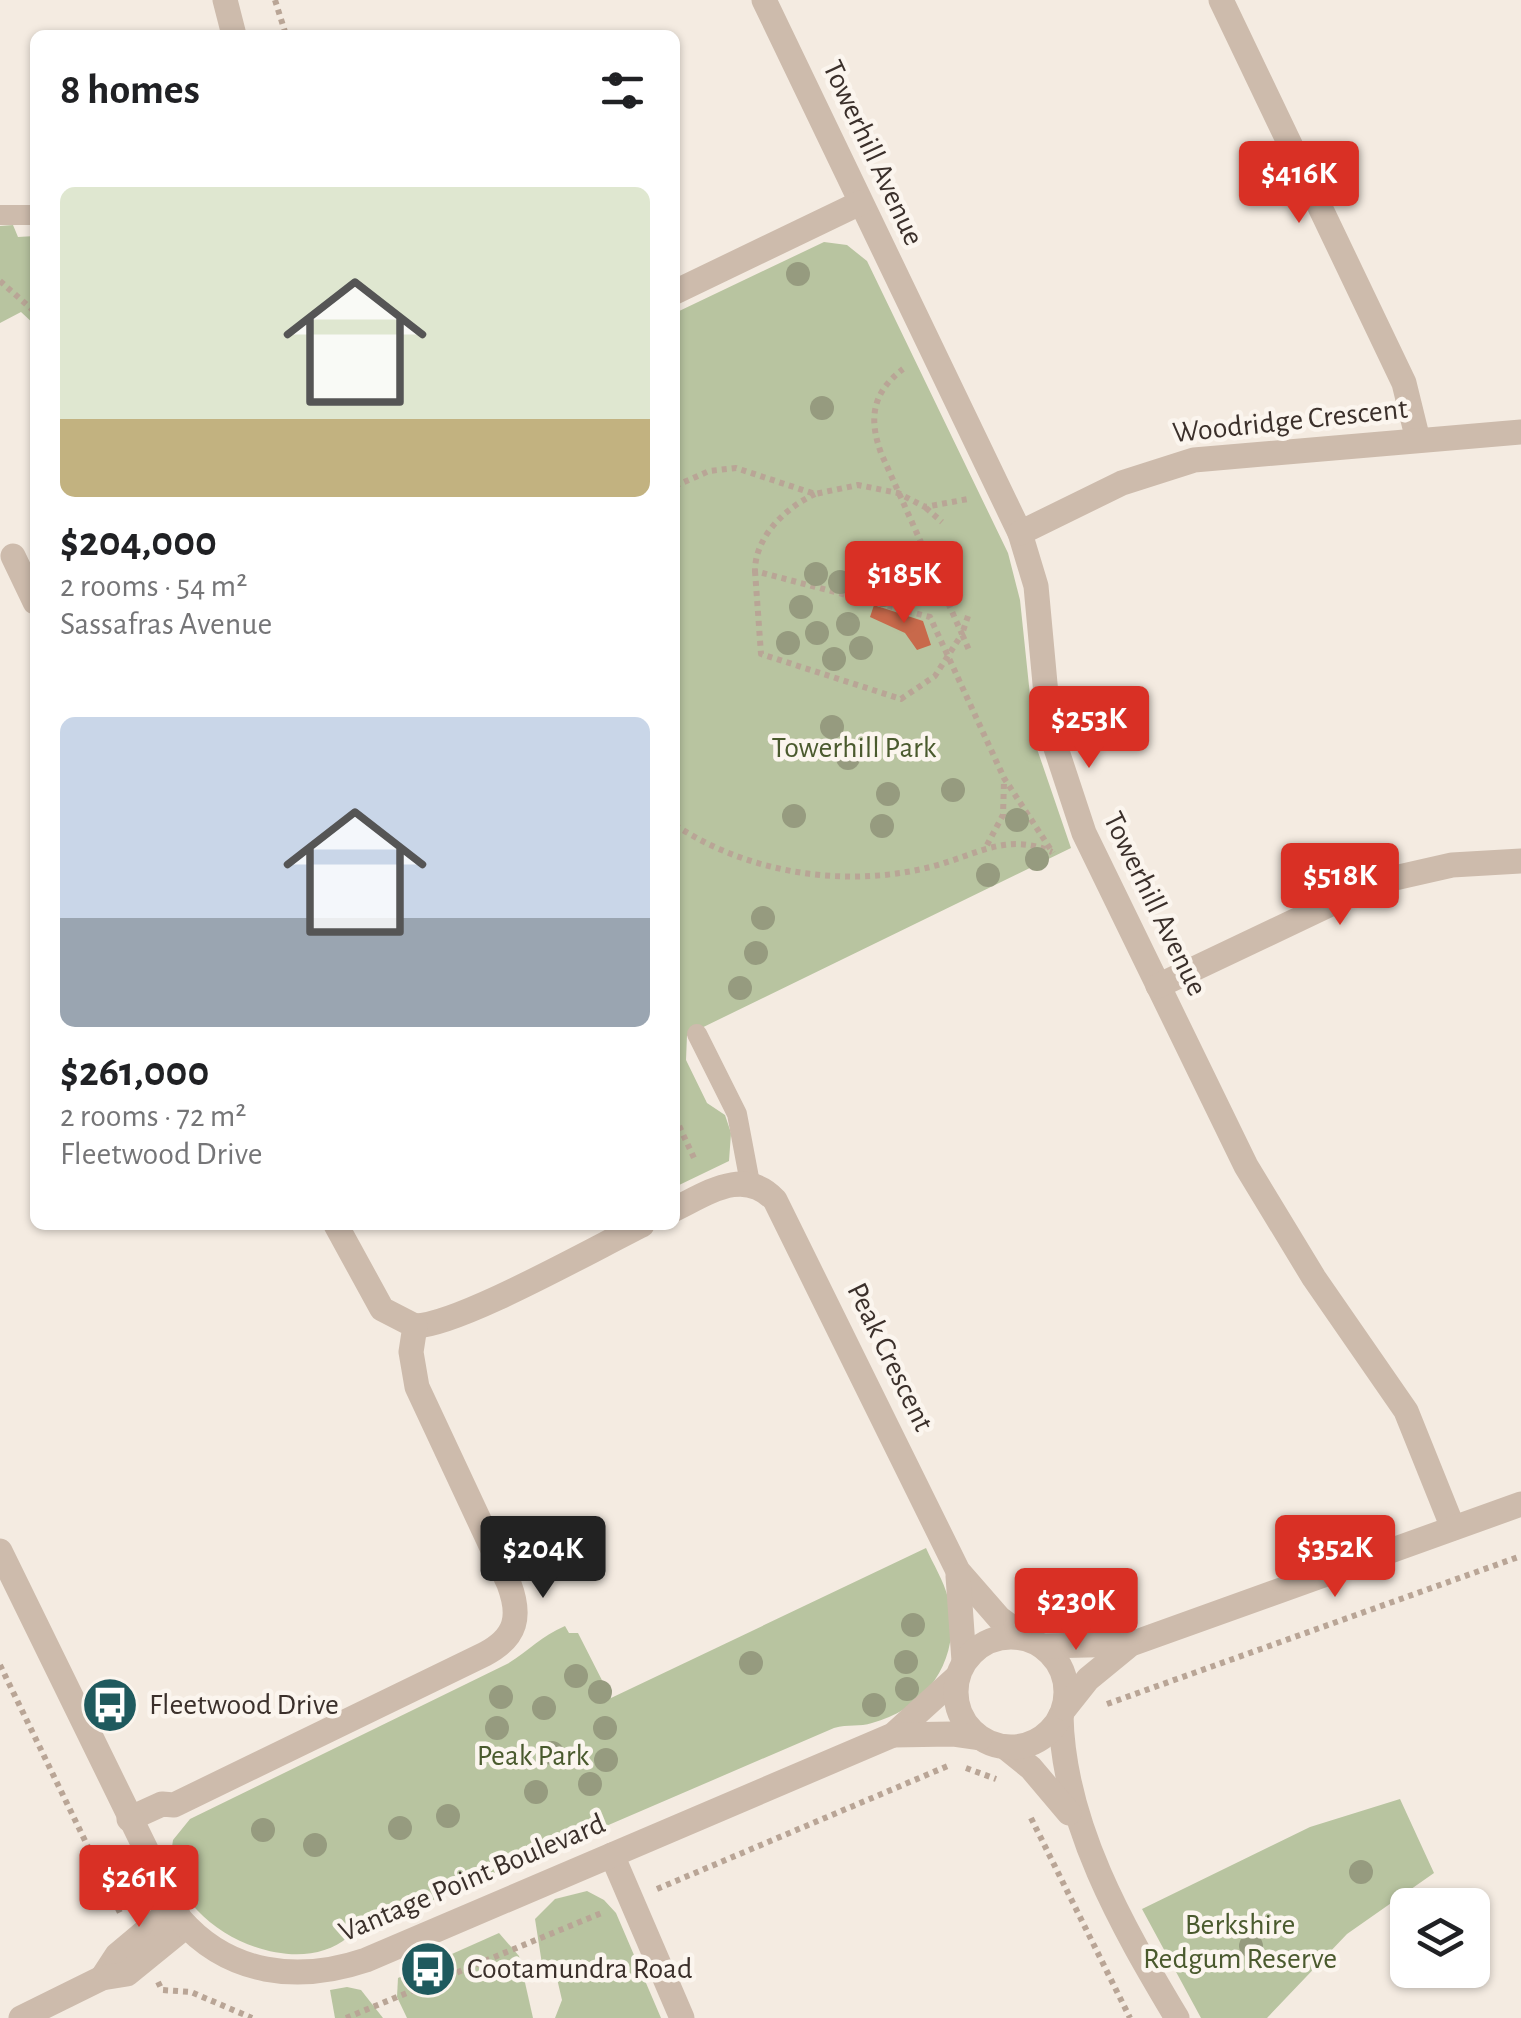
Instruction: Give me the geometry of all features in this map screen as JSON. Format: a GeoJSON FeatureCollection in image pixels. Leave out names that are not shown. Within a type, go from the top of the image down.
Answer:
{"type":"FeatureCollection","features":[{"type":"Feature","properties":{"kind":"street"},"geometry":{"type":"LineString","coordinates":[[225,0],[233,30]]}},
{"type":"Feature","properties":{"kind":"street","name":"Towerhill Avenue"},"geometry":{"type":"LineString","coordinates":[[764,0],[1020,534],[1036,586],[1046,701],[1057,762],[1084,834],[1224,1125],[1270,1209],[1406,1411],[1453,1528]]}},
{"type":"Feature","properties":{"kind":"street"},"geometry":{"type":"LineString","coordinates":[[1221,0],[1404,383],[1418,440]]}},
{"type":"Feature","properties":{"kind":"street"},"geometry":{"type":"LineString","coordinates":[[680,290],[860,202]]}},
{"type":"Feature","properties":{"kind":"street","name":"Woodridge Crescent"},"geometry":{"type":"LineString","coordinates":[[1020,534],[1122,483],[1180,463],[1521,432]]}},
{"type":"Feature","properties":{"kind":"street"},"geometry":{"type":"LineString","coordinates":[[16,555],[30,590]]}},
{"type":"Feature","properties":{"kind":"street"},"geometry":{"type":"LineString","coordinates":[[1158,986],[1377,882],[1452,866],[1521,861]]}},
{"type":"Feature","properties":{"kind":"street"},"geometry":{"type":"LineString","coordinates":[[680,1207],[728,1184],[750,1182]]}},
{"type":"Feature","properties":{"kind":"street","name":"Peak Crescent"},"geometry":{"type":"LineString","coordinates":[[750,1182],[775,1200],[790,1227],[958,1571],[978,1598],[1034,1642]]}},
{"type":"Feature","properties":{"kind":"street"},"geometry":{"type":"LineString","coordinates":[[339,1230],[382,1309],[414,1326],[441,1321],[632,1230]]}},
{"type":"Feature","properties":{"kind":"street"},"geometry":{"type":"LineString","coordinates":[[132,1825],[168,1815],[174,1805],[485,1654],[498,1647],[514,1628],[516,1602],[509,1584],[416,1387],[411,1352],[414,1326]]}},
{"type":"Feature","properties":{"kind":"street"},"geometry":{"type":"LineString","coordinates":[[1005,1748],[1038,1740],[1088,1679],[1132,1644],[1521,1504]]}},
{"type":"Feature","properties":{"kind":"street","name":"Vantage Point Boulevard"},"geometry":{"type":"LineString","coordinates":[[0,1551],[180,1917],[214,1948],[256,1968],[291,1974],[324,1972],[366,1960],[893,1735],[960,1669]]}},
{"type":"Feature","properties":{"kind":"street","name":"Peak Crescent"},"geometry":{"type":"LineString","coordinates":[[958,1571],[960,1669]]}},
{"type":"Feature","properties":{"kind":"street"},"geometry":{"type":"LineString","coordinates":[[1132,1644],[991,1640],[960,1669],[959,1711],[980,1738],[1005,1748],[1039,1777],[1078,1825],[1177,2018]]}},
{"type":"Feature","properties":{"kind":"street"},"geometry":{"type":"LineString","coordinates":[[1034,1642],[1064,1673],[1062,1752],[1078,1825]]}},
{"type":"Feature","properties":{"kind":"street","name":"Vantage Point Boulevard"},"geometry":{"type":"LineString","coordinates":[[893,1735],[952,1734],[980,1738]]}},
{"type":"Feature","properties":{"kind":"street"},"geometry":{"type":"LineString","coordinates":[[612,1855],[682,2018]]}},
{"type":"Feature","properties":{"kind":"street"},"geometry":{"type":"LineString","coordinates":[[21,2018],[102,1978],[107,1964],[140,1950],[180,1917]]}},
{"type":"Feature","properties":{"kind":"lane"},"geometry":{"type":"LineString","coordinates":[[0,215],[30,215]]}},
{"type":"Feature","properties":{"kind":"lane"},"geometry":{"type":"LineString","coordinates":[[697,1034],[737,1114],[750,1182]]}},
{"type":"Feature","properties":{"kind":"path"},"geometry":{"type":"LineString","coordinates":[[275,0],[284,30]]}},
{"type":"Feature","properties":{"kind":"path"},"geometry":{"type":"LineString","coordinates":[[0,282],[30,308]]}},
{"type":"Feature","properties":{"kind":"path"},"geometry":{"type":"LineString","coordinates":[[904,369],[879,394],[873,417],[876,441],[969,650]]}},
{"type":"Feature","properties":{"kind":"path"},"geometry":{"type":"LineString","coordinates":[[680,484],[709,471],[736,468],[815,494]]}},
{"type":"Feature","properties":{"kind":"path"},"geometry":{"type":"LineString","coordinates":[[942,522],[925,507],[898,493],[858,485],[815,494],[778,519],[755,560],[761,654],[902,699],[926,684],[949,658],[968,616]]}},
{"type":"Feature","properties":{"kind":"path"},"geometry":{"type":"LineString","coordinates":[[925,507],[968,499]]}},
{"type":"Feature","properties":{"kind":"path"},"geometry":{"type":"LineString","coordinates":[[680,827],[740,859],[813,873],[898,873],[932,867],[986,846],[1020,843],[1053,852],[1004,778],[930,617],[755,572]]}},
{"type":"Feature","properties":{"kind":"path"},"geometry":{"type":"LineString","coordinates":[[986,846],[1003,815],[1004,778]]}},
{"type":"Feature","properties":{"kind":"path"},"geometry":{"type":"LineString","coordinates":[[680,1128],[694,1158]]}},
{"type":"Feature","properties":{"kind":"path"},"geometry":{"type":"LineString","coordinates":[[1098,1707],[1521,1556]]}},
{"type":"Feature","properties":{"kind":"path"},"geometry":{"type":"LineString","coordinates":[[0,1666],[162,1990],[191,1992],[252,2018]]}},
{"type":"Feature","properties":{"kind":"path"},"geometry":{"type":"LineString","coordinates":[[346,2018],[954,1763],[1002,1782],[1011,1793],[1039,1777]]}},
{"type":"Feature","properties":{"kind":"path"},"geometry":{"type":"LineString","coordinates":[[1022,1806],[1130,2018]]}},
{"type":"Feature","properties":{"kind":"green space"},"geometry":{"type":"Polygon","coordinates":[[[13,225],[18,237],[30,236],[30,320],[21,312],[0,323],[0,226],[13,225]]]}},
{"type":"Feature","properties":{"kind":"green space","name":"Towerhill Park"},"geometry":{"type":"Polygon","coordinates":[[[824,242],[847,245],[867,261],[1008,553],[1020,600],[1035,743],[1071,848],[687,1035],[686,1060],[707,1103],[725,1115],[731,1133],[729,1161],[680,1185],[680,311],[824,242]]]}},
{"type":"Feature","properties":{"kind":"green space","name":"Peak Park"},"geometry":{"type":"Polygon","coordinates":[[[926,1548],[948,1598],[950,1640],[937,1677],[910,1705],[892,1716],[834,1728],[323,1950],[294,1954],[263,1949],[233,1937],[206,1919],[186,1896],[174,1869],[173,1840],[190,1819],[507,1664],[565,1626],[569,1633],[578,1633],[611,1698],[926,1548]]]}},
{"type":"Feature","properties":{"kind":"green space","name":"Berkshire Redgum Reserve"},"geometry":{"type":"Polygon","coordinates":[[[1400,1799],[1434,1873],[1413,1888],[1390,1888],[1390,1904],[1347,1934],[1267,2018],[1201,2018],[1142,1909],[1310,1827],[1400,1799]]]}},
{"type":"Feature","properties":{"kind":"green space"},"geometry":{"type":"Polygon","coordinates":[[[587,1891],[604,1900],[616,1913],[661,2018],[555,2018],[562,2000],[555,1970],[542,1964],[535,1919],[555,1899],[587,1891]]]}},
{"type":"Feature","properties":{"kind":"green space"},"geometry":{"type":"Polygon","coordinates":[[[499,1933],[519,1956],[533,2018],[407,2018],[397,1997],[398,1978],[499,1933]]]}},
{"type":"Feature","properties":{"kind":"green space"},"geometry":{"type":"Polygon","coordinates":[[[330,1990],[361,1990],[383,2018],[335,2018],[330,1990]]]}},
{"type":"Feature","properties":{"kind":"building"},"geometry":{"type":"Polygon","coordinates":[[[874,605],[923,621],[931,645],[917,650],[905,633],[870,617],[874,605]]]}},
{"type":"Feature","properties":{"kind":"place","name":"Fleetwood Drive"},"geometry":{"type":"Point","coordinates":[110,1705]}},
{"type":"Feature","properties":{"kind":"place","name":"Cootamundra Road"},"geometry":{"type":"Point","coordinates":[428,1969]}}]}
